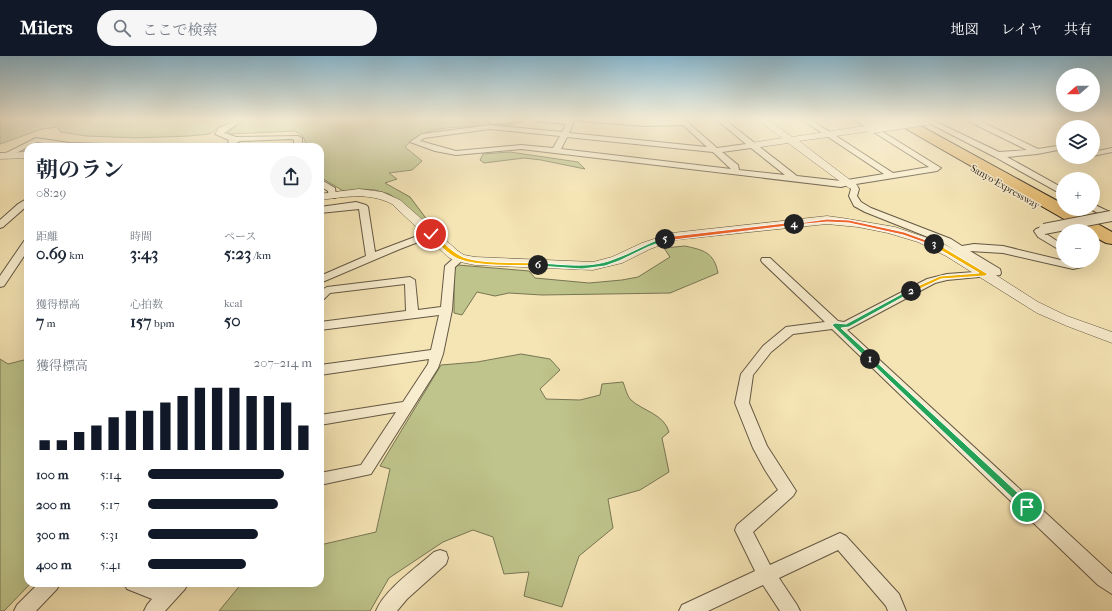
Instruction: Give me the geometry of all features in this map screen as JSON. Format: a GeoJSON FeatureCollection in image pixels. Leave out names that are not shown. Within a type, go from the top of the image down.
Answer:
{"type":"FeatureCollection","features":[{"type":"Feature","properties":{"kind":"highway","name":"Sanyo Expressway"},"geometry":{"type":"LineString","coordinates":[[931,145],[1069,224]]}},
{"type":"Feature","properties":{"kind":"highway","name":"Sanyo Expressway"},"geometry":{"type":"LineString","coordinates":[[945,145],[1112,239]]}},
{"type":"Feature","properties":{"kind":"highway"},"geometry":{"type":"LineString","coordinates":[[1047,202],[1112,236]]}},
{"type":"Feature","properties":{"kind":"highway"},"geometry":{"type":"LineString","coordinates":[[1100,242],[1112,249]]}},
{"type":"Feature","properties":{"kind":"street"},"geometry":{"type":"LineString","coordinates":[[424,145],[451,153],[510,147],[556,151],[841,184],[851,184],[937,168],[899,145]]}},
{"type":"Feature","properties":{"kind":"street"},"geometry":{"type":"LineString","coordinates":[[556,151],[559,145]]}},
{"type":"Feature","properties":{"kind":"street"},"geometry":{"type":"LineString","coordinates":[[668,145],[717,150],[754,145],[794,178]]}},
{"type":"Feature","properties":{"kind":"street"},"geometry":{"type":"LineString","coordinates":[[711,145],[735,167],[735,172]]}},
{"type":"Feature","properties":{"kind":"street"},"geometry":{"type":"LineString","coordinates":[[791,611],[766,574],[743,530],[788,491],[770,466],[760,448],[742,403],[747,374],[767,350],[790,330],[835,325],[846,326],[936,279],[957,275],[996,273],[996,271],[962,250],[928,232],[868,210],[857,204],[853,196],[855,189],[851,184],[799,145]]}},
{"type":"Feature","properties":{"kind":"street"},"geometry":{"type":"LineString","coordinates":[[845,145],[890,176]]}},
{"type":"Feature","properties":{"kind":"street"},"geometry":{"type":"LineString","coordinates":[[979,145],[1056,188]]}},
{"type":"Feature","properties":{"kind":"street"},"geometry":{"type":"LineString","coordinates":[[1023,145],[1037,152]]}},
{"type":"Feature","properties":{"kind":"street"},"geometry":{"type":"LineString","coordinates":[[2,156],[24,146]]}},
{"type":"Feature","properties":{"kind":"street"},"geometry":{"type":"LineString","coordinates":[[1011,155],[1056,148]]}},
{"type":"Feature","properties":{"kind":"street"},"geometry":{"type":"LineString","coordinates":[[1100,152],[1112,150]]}},
{"type":"Feature","properties":{"kind":"street"},"geometry":{"type":"LineString","coordinates":[[998,155],[1056,155]]}},
{"type":"Feature","properties":{"kind":"street"},"geometry":{"type":"LineString","coordinates":[[2,156],[24,156]]}},
{"type":"Feature","properties":{"kind":"street"},"geometry":{"type":"LineString","coordinates":[[324,185],[332,190],[326,196]]}},
{"type":"Feature","properties":{"kind":"street"},"geometry":{"type":"LineString","coordinates":[[326,196],[368,192],[388,197],[396,202],[453,254],[460,258],[475,261],[582,267],[617,260],[646,246],[672,237],[827,220],[849,222],[924,240],[950,252],[1033,305],[1076,325],[1112,338]]}},
{"type":"Feature","properties":{"kind":"street"},"geometry":{"type":"LineString","coordinates":[[0,225],[24,204]]}},
{"type":"Feature","properties":{"kind":"street"},"geometry":{"type":"LineString","coordinates":[[324,209],[356,205],[363,207],[370,254],[373,257]]}},
{"type":"Feature","properties":{"kind":"street"},"geometry":{"type":"LineString","coordinates":[[1100,210],[1112,216]]}},
{"type":"Feature","properties":{"kind":"street"},"geometry":{"type":"LineString","coordinates":[[1070,224],[1112,216]]}},
{"type":"Feature","properties":{"kind":"street"},"geometry":{"type":"LineString","coordinates":[[1056,227],[1039,231],[1041,235],[1056,245]]}},
{"type":"Feature","properties":{"kind":"street"},"geometry":{"type":"LineString","coordinates":[[324,278],[431,234]]}},
{"type":"Feature","properties":{"kind":"street"},"geometry":{"type":"LineString","coordinates":[[962,250],[967,248],[999,249],[1056,262]]}},
{"type":"Feature","properties":{"kind":"street"},"geometry":{"type":"LineString","coordinates":[[0,284],[24,249]]}},
{"type":"Feature","properties":{"kind":"street"},"geometry":{"type":"LineString","coordinates":[[324,478],[366,470],[434,365],[446,310],[450,266],[460,258]]}},
{"type":"Feature","properties":{"kind":"street"},"geometry":{"type":"LineString","coordinates":[[766,260],[1112,585]]}},
{"type":"Feature","properties":{"kind":"street"},"geometry":{"type":"LineString","coordinates":[[324,293],[327,290],[410,280],[412,313]]}},
{"type":"Feature","properties":{"kind":"street"},"geometry":{"type":"LineString","coordinates":[[324,325],[412,313],[446,310]]}},
{"type":"Feature","properties":{"kind":"street"},"geometry":{"type":"LineString","coordinates":[[324,369],[437,354]]}},
{"type":"Feature","properties":{"kind":"street"},"geometry":{"type":"LineString","coordinates":[[324,419],[401,406],[406,408]]}},
{"type":"Feature","properties":{"kind":"street"},"geometry":{"type":"LineString","coordinates":[[688,611],[840,541],[893,600],[897,611]]}},
{"type":"Feature","properties":{"kind":"street"},"geometry":{"type":"LineString","coordinates":[[385,611],[401,593],[440,558]]}},
{"type":"Feature","properties":{"kind":"street"},"geometry":{"type":"LineString","coordinates":[[23,611],[47,587]]}},
{"type":"Feature","properties":{"kind":"street"},"geometry":{"type":"LineString","coordinates":[[159,587],[173,589]]}},
{"type":"Feature","properties":{"kind":"street"},"geometry":{"type":"LineString","coordinates":[[153,611],[173,589]]}},
{"type":"Feature","properties":{"kind":"green space"},"geometry":{"type":"Polygon","coordinates":[[[324,145],[408,145],[405,147],[422,161],[412,170],[389,173],[397,179],[385,183],[410,197],[428,221],[424,222],[389,194],[375,190],[360,189],[345,192],[324,179],[324,145]]]}},
{"type":"Feature","properties":{"kind":"green space"},"geometry":{"type":"Polygon","coordinates":[[[510,152],[578,162],[585,169],[524,158],[484,163],[480,160],[483,154],[510,152]]]}},
{"type":"Feature","properties":{"kind":"green space"},"geometry":{"type":"Polygon","coordinates":[[[685,246],[697,249],[711,256],[714,260],[718,273],[670,293],[542,295],[509,293],[495,296],[477,292],[462,315],[454,313],[454,269],[458,265],[529,271],[535,278],[589,283],[638,277],[670,257],[664,248],[685,246]]]}},
{"type":"Feature","properties":{"kind":"green space"},"geometry":{"type":"Polygon","coordinates":[[[521,354],[550,359],[560,370],[540,389],[546,399],[580,400],[600,395],[602,384],[623,382],[627,394],[631,400],[663,421],[669,432],[662,438],[669,472],[640,490],[608,499],[613,528],[579,556],[562,607],[524,596],[529,572],[504,574],[493,537],[473,530],[443,542],[389,578],[370,611],[219,611],[239,587],[324,587],[324,544],[376,532],[390,469],[380,466],[441,365],[477,362],[521,354]]]}},
{"type":"Feature","properties":{"kind":"green space"},"geometry":{"type":"Polygon","coordinates":[[[0,359],[8,364],[24,360],[24,587],[27,587],[4,611],[0,611],[0,359]]]}},
{"type":"Feature","properties":{"kind":"route"},"geometry":{"type":"LineString","coordinates":[[431,234],[453,254],[460,258],[475,261],[582,267],[605,264],[617,260],[657,241],[672,237],[827,220],[849,222],[904,234],[932,243],[950,252],[985,274],[940,277],[846,326],[835,325],[1027,507]]}}]}
